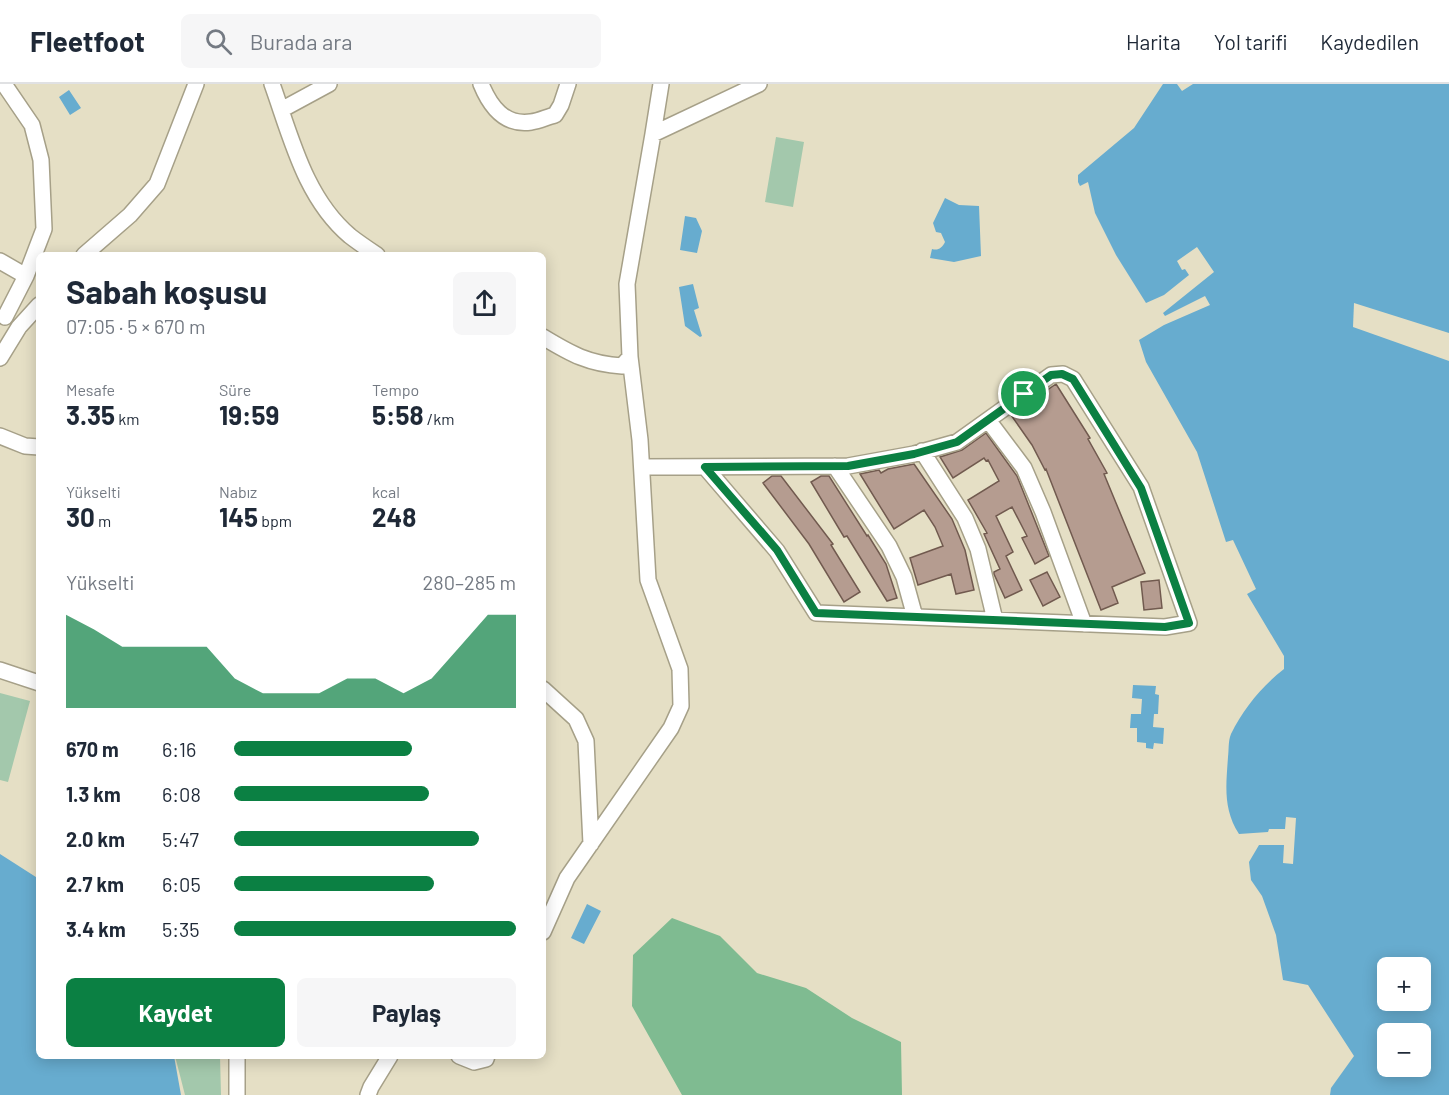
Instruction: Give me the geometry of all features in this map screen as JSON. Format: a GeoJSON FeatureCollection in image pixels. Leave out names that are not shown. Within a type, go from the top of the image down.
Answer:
{"type":"FeatureCollection","features":[{"type":"Feature","properties":{"kind":"street"},"geometry":{"type":"LineString","coordinates":[[4,84],[32,125],[41,160],[44,229],[26,276],[2,316],[20,327]]}},
{"type":"Feature","properties":{"kind":"street"},"geometry":{"type":"LineString","coordinates":[[87,252],[130,215],[157,184],[196,84]]}},
{"type":"Feature","properties":{"kind":"street"},"geometry":{"type":"LineString","coordinates":[[272,84],[300,166],[321,202],[349,234],[373,252]]}},
{"type":"Feature","properties":{"kind":"street"},"geometry":{"type":"LineString","coordinates":[[281,110],[329,84]]}},
{"type":"Feature","properties":{"kind":"street"},"geometry":{"type":"LineString","coordinates":[[481,84],[493,109],[508,120],[531,123],[555,115],[568,84]]}},
{"type":"Feature","properties":{"kind":"street"},"geometry":{"type":"LineString","coordinates":[[546,925],[567,879],[671,728],[681,706],[680,669],[648,580],[640,440],[630,357],[627,284],[661,84]]}},
{"type":"Feature","properties":{"kind":"street"},"geometry":{"type":"LineString","coordinates":[[652,134],[759,84]]}},
{"type":"Feature","properties":{"kind":"street"},"geometry":{"type":"LineString","coordinates":[[0,261],[26,276]]}},
{"type":"Feature","properties":{"kind":"street"},"geometry":{"type":"LineString","coordinates":[[0,358],[20,327],[36,308]]}},
{"type":"Feature","properties":{"kind":"street"},"geometry":{"type":"LineString","coordinates":[[546,339],[574,356],[600,364],[622,366],[630,357]]}},
{"type":"Feature","properties":{"kind":"street"},"geometry":{"type":"LineString","coordinates":[[642,467],[848,466],[922,452],[957,442],[1051,375],[1062,374],[1073,379],[1141,488],[1189,623],[1165,627],[816,613],[777,550],[705,467]]}},
{"type":"Feature","properties":{"kind":"street"},"geometry":{"type":"LineString","coordinates":[[988,420],[1024,468],[1043,512],[1084,624]]}},
{"type":"Feature","properties":{"kind":"street"},"geometry":{"type":"LineString","coordinates":[[0,436],[25,446],[36,447]]}},
{"type":"Feature","properties":{"kind":"street"},"geometry":{"type":"LineString","coordinates":[[922,452],[965,518],[978,549],[994,620]]}},
{"type":"Feature","properties":{"kind":"street"},"geometry":{"type":"LineString","coordinates":[[835,466],[889,546],[904,577],[915,617]]}},
{"type":"Feature","properties":{"kind":"street"},"geometry":{"type":"LineString","coordinates":[[0,670],[36,682]]}},
{"type":"Feature","properties":{"kind":"street"},"geometry":{"type":"LineString","coordinates":[[546,692],[576,719],[586,741],[591,844]]}},
{"type":"Feature","properties":{"kind":"street"},"geometry":{"type":"LineString","coordinates":[[237,1059],[237,1095]]}},
{"type":"Feature","properties":{"kind":"street"},"geometry":{"type":"LineString","coordinates":[[368,1095],[388,1059]]}},
{"type":"Feature","properties":{"kind":"street"},"geometry":{"type":"LineString","coordinates":[[466,1059],[474,1062],[486,1059]]}},
{"type":"Feature","properties":{"kind":"green space"},"geometry":{"type":"Polygon","coordinates":[[[776,137],[804,142],[793,207],[765,202],[776,137]]]}},
{"type":"Feature","properties":{"kind":"green space"},"geometry":{"type":"Polygon","coordinates":[[[0,693],[30,701],[8,782],[0,780],[0,693]]]}},
{"type":"Feature","properties":{"kind":"green space"},"geometry":{"type":"Polygon","coordinates":[[[672,918],[720,936],[757,973],[806,988],[852,1018],[901,1042],[902,1095],[682,1095],[632,1006],[633,955],[672,918]]]}},
{"type":"Feature","properties":{"kind":"green space"},"geometry":{"type":"Polygon","coordinates":[[[176,1059],[220,1059],[221,1095],[185,1095],[176,1059]]]}},
{"type":"Feature","properties":{"kind":"water"},"geometry":{"type":"Polygon","coordinates":[[[1163,84],[1177,84],[1182,91],[1193,84],[1449,84],[1449,1095],[1330,1095],[1331,1088],[1354,1056],[1308,985],[1283,980],[1276,935],[1262,896],[1251,880],[1249,862],[1259,845],[1284,845],[1283,863],[1293,864],[1296,818],[1286,817],[1285,829],[1239,834],[1230,816],[1226,788],[1231,734],[1254,698],[1284,669],[1284,656],[1247,594],[1256,589],[1233,540],[1226,542],[1197,452],[1146,362],[1139,340],[1164,325],[1210,305],[1205,296],[1165,316],[1163,313],[1214,272],[1197,247],[1177,261],[1182,270],[1185,269],[1189,275],[1164,295],[1146,303],[1116,255],[1095,213],[1088,182],[1080,186],[1078,175],[1134,128],[1163,84]]]}},
{"type":"Feature","properties":{"kind":"water"},"geometry":{"type":"Polygon","coordinates":[[[69,90],[81,108],[70,115],[59,97],[69,90]]]}},
{"type":"Feature","properties":{"kind":"water"},"geometry":{"type":"Polygon","coordinates":[[[945,198],[959,205],[979,206],[981,256],[954,262],[930,258],[932,249],[940,248],[945,242],[941,233],[936,232],[933,223],[945,198]]]}},
{"type":"Feature","properties":{"kind":"water"},"geometry":{"type":"Polygon","coordinates":[[[685,216],[696,218],[702,231],[697,253],[680,250],[685,216]]]}},
{"type":"Feature","properties":{"kind":"water"},"geometry":{"type":"Polygon","coordinates":[[[693,284],[699,308],[694,310],[702,336],[700,337],[685,326],[679,287],[693,284]]]}},
{"type":"Feature","properties":{"kind":"water"},"geometry":{"type":"Polygon","coordinates":[[[1133,685],[1156,686],[1155,694],[1159,695],[1158,714],[1154,714],[1153,727],[1164,728],[1163,744],[1154,743],[1153,749],[1146,748],[1146,743],[1137,742],[1137,728],[1130,728],[1131,714],[1141,714],[1142,699],[1132,698],[1133,685]]]}},
{"type":"Feature","properties":{"kind":"water"},"geometry":{"type":"Polygon","coordinates":[[[0,854],[36,877],[36,1059],[175,1059],[181,1095],[0,1095],[0,854]]]}},
{"type":"Feature","properties":{"kind":"water"},"geometry":{"type":"Polygon","coordinates":[[[587,904],[601,911],[584,944],[571,938],[587,904]]]}},
{"type":"Feature","properties":{"kind":"pier"},"geometry":{"type":"Polygon","coordinates":[[[1354,303],[1449,333],[1449,361],[1353,327],[1354,303]]]}},
{"type":"Feature","properties":{"kind":"building"},"geometry":{"type":"Polygon","coordinates":[[[1056,384],[1090,438],[1088,439],[1107,473],[1104,474],[1145,573],[1112,587],[1118,603],[1101,610],[1046,469],[1011,415],[1056,384]]]}},
{"type":"Feature","properties":{"kind":"building"},"geometry":{"type":"Polygon","coordinates":[[[986,433],[1017,476],[1049,556],[1035,564],[1022,538],[1027,536],[1012,507],[996,516],[1013,552],[1006,556],[1022,590],[1005,598],[994,574],[1000,569],[984,534],[987,533],[968,500],[999,481],[988,460],[984,458],[953,478],[940,457],[962,450],[986,433]]]}},
{"type":"Feature","properties":{"kind":"building"},"geometry":{"type":"Polygon","coordinates":[[[914,464],[952,519],[965,550],[974,590],[956,594],[951,574],[918,585],[910,558],[943,546],[935,527],[924,510],[894,529],[860,474],[879,470],[881,473],[888,469],[914,464]]]}},
{"type":"Feature","properties":{"kind":"building"},"geometry":{"type":"Polygon","coordinates":[[[772,476],[781,476],[833,544],[831,545],[860,592],[844,602],[809,544],[763,483],[772,476]]]}},
{"type":"Feature","properties":{"kind":"building"},"geometry":{"type":"Polygon","coordinates":[[[821,476],[829,476],[868,535],[886,564],[897,598],[887,601],[847,536],[844,537],[811,482],[821,476]]]}},
{"type":"Feature","properties":{"kind":"building"},"geometry":{"type":"Polygon","coordinates":[[[1047,572],[1060,597],[1043,606],[1030,580],[1047,572]]]}},
{"type":"Feature","properties":{"kind":"building"},"geometry":{"type":"Polygon","coordinates":[[[1159,580],[1162,608],[1144,610],[1141,582],[1159,580]]]}},
{"type":"Feature","properties":{"kind":"route"},"geometry":{"type":"LineString","coordinates":[[1062,374],[1073,379],[1141,488],[1189,623],[1165,627],[816,613],[777,550],[705,467],[848,466],[914,454],[957,442],[1024,394],[1051,375],[1062,374]]}}]}
